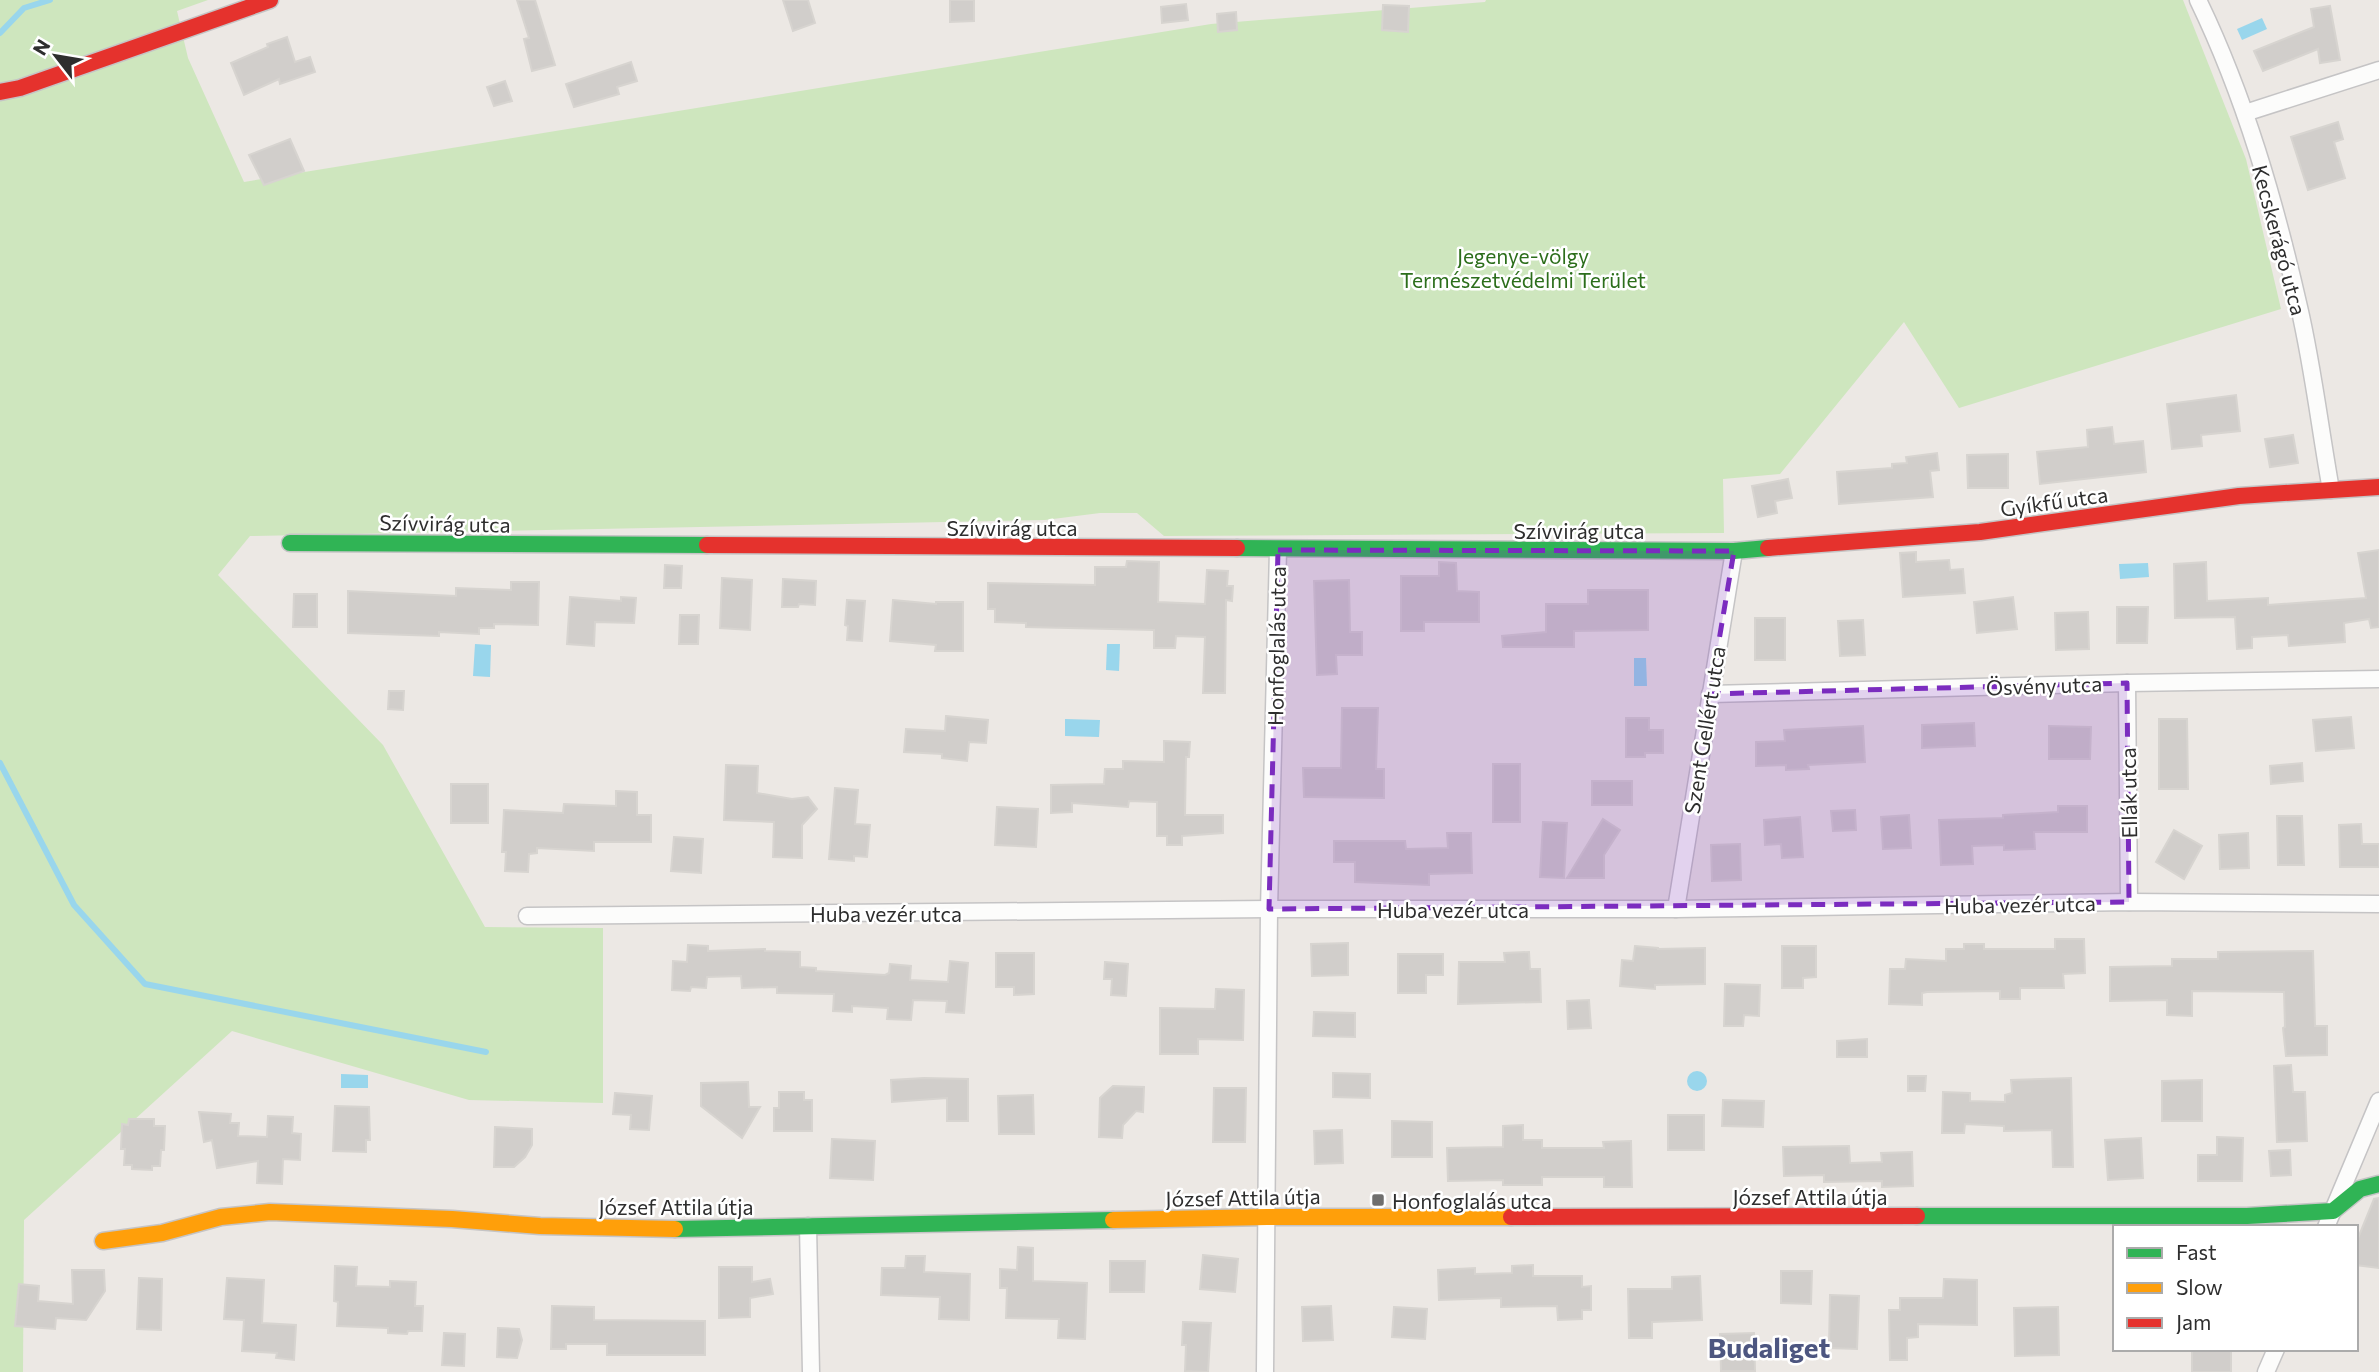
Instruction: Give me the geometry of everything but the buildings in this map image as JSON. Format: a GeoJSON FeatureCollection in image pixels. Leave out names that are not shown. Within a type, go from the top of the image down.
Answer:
{"type":"FeatureCollection","features":[{"type":"Feature","properties":{"kind":"street"},"geometry":{"type":"LineString","coordinates":[[0,92],[20,88],[271,0]]}},
{"type":"Feature","properties":{"kind":"street","name":"Kecskerágó utca"},"geometry":{"type":"LineString","coordinates":[[2198,0],[2222,51],[2270,192],[2300,309],[2331,490]]}},
{"type":"Feature","properties":{"kind":"street"},"geometry":{"type":"LineString","coordinates":[[2245,113],[2379,70]]}},
{"type":"Feature","properties":{"kind":"street","name":"Gyíkfű utca"},"geometry":{"type":"LineString","coordinates":[[1734,551],[1980,532],[2239,496],[2379,487]]}},
{"type":"Feature","properties":{"kind":"street","name":"Szívvirág utca"},"geometry":{"type":"LineString","coordinates":[[290,542],[1734,551]]}},
{"type":"Feature","properties":{"kind":"street","name":"Honfoglalás utca"},"geometry":{"type":"LineString","coordinates":[[1265,1372],[1269,909],[1278,550]]}},
{"type":"Feature","properties":{"kind":"street","name":"Szent Gellért utca"},"geometry":{"type":"LineString","coordinates":[[1676,909],[1734,551]]}},
{"type":"Feature","properties":{"kind":"street","name":"Ösvény utca"},"geometry":{"type":"LineString","coordinates":[[1710,694],[2379,679]]}},
{"type":"Feature","properties":{"kind":"street","name":"Ellák utca"},"geometry":{"type":"LineString","coordinates":[[2127,683],[2129,902]]}},
{"type":"Feature","properties":{"kind":"street","name":"Huba vezér utca"},"geometry":{"type":"LineString","coordinates":[[527,916],[1269,909],[1676,909],[2129,902],[2379,904]]}},
{"type":"Feature","properties":{"kind":"street"},"geometry":{"type":"LineString","coordinates":[[2327,1225],[2379,1101]]}},
{"type":"Feature","properties":{"kind":"street"},"geometry":{"type":"LineString","coordinates":[[2333,1211],[2360,1189],[2379,1184]]}},
{"type":"Feature","properties":{"kind":"street","name":"József Attila útja"},"geometry":{"type":"LineString","coordinates":[[103,1241],[162,1233],[221,1217],[270,1212],[473,1220],[540,1226],[660,1229],[1267,1217],[2247,1216],[2333,1211]]}},
{"type":"Feature","properties":{"kind":"street"},"geometry":{"type":"LineString","coordinates":[[808,1226],[811,1372]]}},
{"type":"Feature","properties":{"kind":"street"},"geometry":{"type":"LineString","coordinates":[[2266,1372],[2275,1351]]}},
{"type":"Feature","properties":{"kind":"highlighted area"},"geometry":{"type":"Polygon","coordinates":[[[1278,550],[1734,551],[1710,694],[2127,683],[2129,902],[1269,909],[1278,550]]]}},
{"type":"Feature","properties":{"kind":"green space","name":"Jegenye-völgy Természetvédelmi Terület"},"geometry":{"type":"Polygon","coordinates":[[[0,0],[208,0],[177,11],[188,58],[244,182],[1211,24],[1486,0],[2183,0],[2246,159],[2281,309],[1959,408],[1904,322],[1780,474],[1723,479],[1724,533],[1164,536],[1137,513],[1100,513],[1045,520],[250,536],[218,575],[383,745],[485,927],[603,928],[603,1103],[469,1100],[232,1031],[24,1220],[23,1372],[0,1372],[0,0]]]}},
{"type":"Feature","properties":{"kind":"water"},"geometry":{"type":"Polygon","coordinates":[[[2262,18],[2267,29],[2242,40],[2237,29],[2262,18]]]}},
{"type":"Feature","properties":{"kind":"water"},"geometry":{"type":"Polygon","coordinates":[[[2148,563],[2149,577],[2120,579],[2119,564],[2148,563]]]}},
{"type":"Feature","properties":{"kind":"water"},"geometry":{"type":"Polygon","coordinates":[[[475,644],[491,645],[490,677],[473,676],[475,644]]]}},
{"type":"Feature","properties":{"kind":"water"},"geometry":{"type":"Polygon","coordinates":[[[1107,644],[1120,644],[1119,671],[1106,670],[1107,644]]]}},
{"type":"Feature","properties":{"kind":"water"},"geometry":{"type":"Polygon","coordinates":[[[1634,658],[1646,658],[1647,686],[1634,686],[1634,658]]]}},
{"type":"Feature","properties":{"kind":"water"},"geometry":{"type":"Polygon","coordinates":[[[1065,719],[1100,720],[1099,737],[1065,736],[1065,719]]]}},
{"type":"Feature","properties":{"kind":"water"},"geometry":{"type":"Polygon","coordinates":[[[1697,1071],[1704,1074],[1707,1081],[1704,1088],[1697,1091],[1690,1088],[1687,1081],[1690,1074],[1697,1071]]]}},
{"type":"Feature","properties":{"kind":"water"},"geometry":{"type":"Polygon","coordinates":[[[341,1074],[368,1075],[368,1088],[341,1088],[341,1074]]]}},
{"type":"Feature","properties":{"kind":"waterway"},"geometry":{"type":"LineString","coordinates":[[0,33],[24,8],[50,0]]}},
{"type":"Feature","properties":{"kind":"waterway"},"geometry":{"type":"LineString","coordinates":[[0,763],[74,905],[145,984],[486,1052]]}},
{"type":"Feature","properties":{"kind":"traffic: fast"},"geometry":{"type":"LineString","coordinates":[[290,543],[707,545]]}},
{"type":"Feature","properties":{"kind":"traffic: fast"},"geometry":{"type":"LineString","coordinates":[[1237,548],[1734,551],[1768,548]]}},
{"type":"Feature","properties":{"kind":"traffic: fast"},"geometry":{"type":"LineString","coordinates":[[1917,1216],[2247,1216],[2333,1211],[2360,1189],[2379,1184]]}},
{"type":"Feature","properties":{"kind":"traffic: fast"},"geometry":{"type":"LineString","coordinates":[[675,1229],[1113,1220]]}},
{"type":"Feature","properties":{"kind":"traffic: slow"},"geometry":{"type":"LineString","coordinates":[[103,1241],[162,1233],[221,1217],[270,1212],[452,1219],[540,1226],[675,1229]]}},
{"type":"Feature","properties":{"kind":"traffic: slow"},"geometry":{"type":"LineString","coordinates":[[1113,1220],[1511,1217]]}},
{"type":"Feature","properties":{"kind":"traffic: jam"},"geometry":{"type":"LineString","coordinates":[[0,92],[20,88],[270,0]]}},
{"type":"Feature","properties":{"kind":"traffic: jam"},"geometry":{"type":"LineString","coordinates":[[1768,548],[1980,532],[2239,496],[2379,487]]}},
{"type":"Feature","properties":{"kind":"traffic: jam"},"geometry":{"type":"LineString","coordinates":[[707,545],[1237,548]]}},
{"type":"Feature","properties":{"kind":"traffic: jam"},"geometry":{"type":"LineString","coordinates":[[1511,1217],[1917,1216]]}},
{"type":"Feature","properties":{"kind":"place","name":"Honfoglalás utca"},"geometry":{"type":"Point","coordinates":[1378,1200]}},
{"type":"Feature","properties":{"kind":"district","name":"Budaliget"},"geometry":{"type":"Point","coordinates":[1769,1347]}}]}
